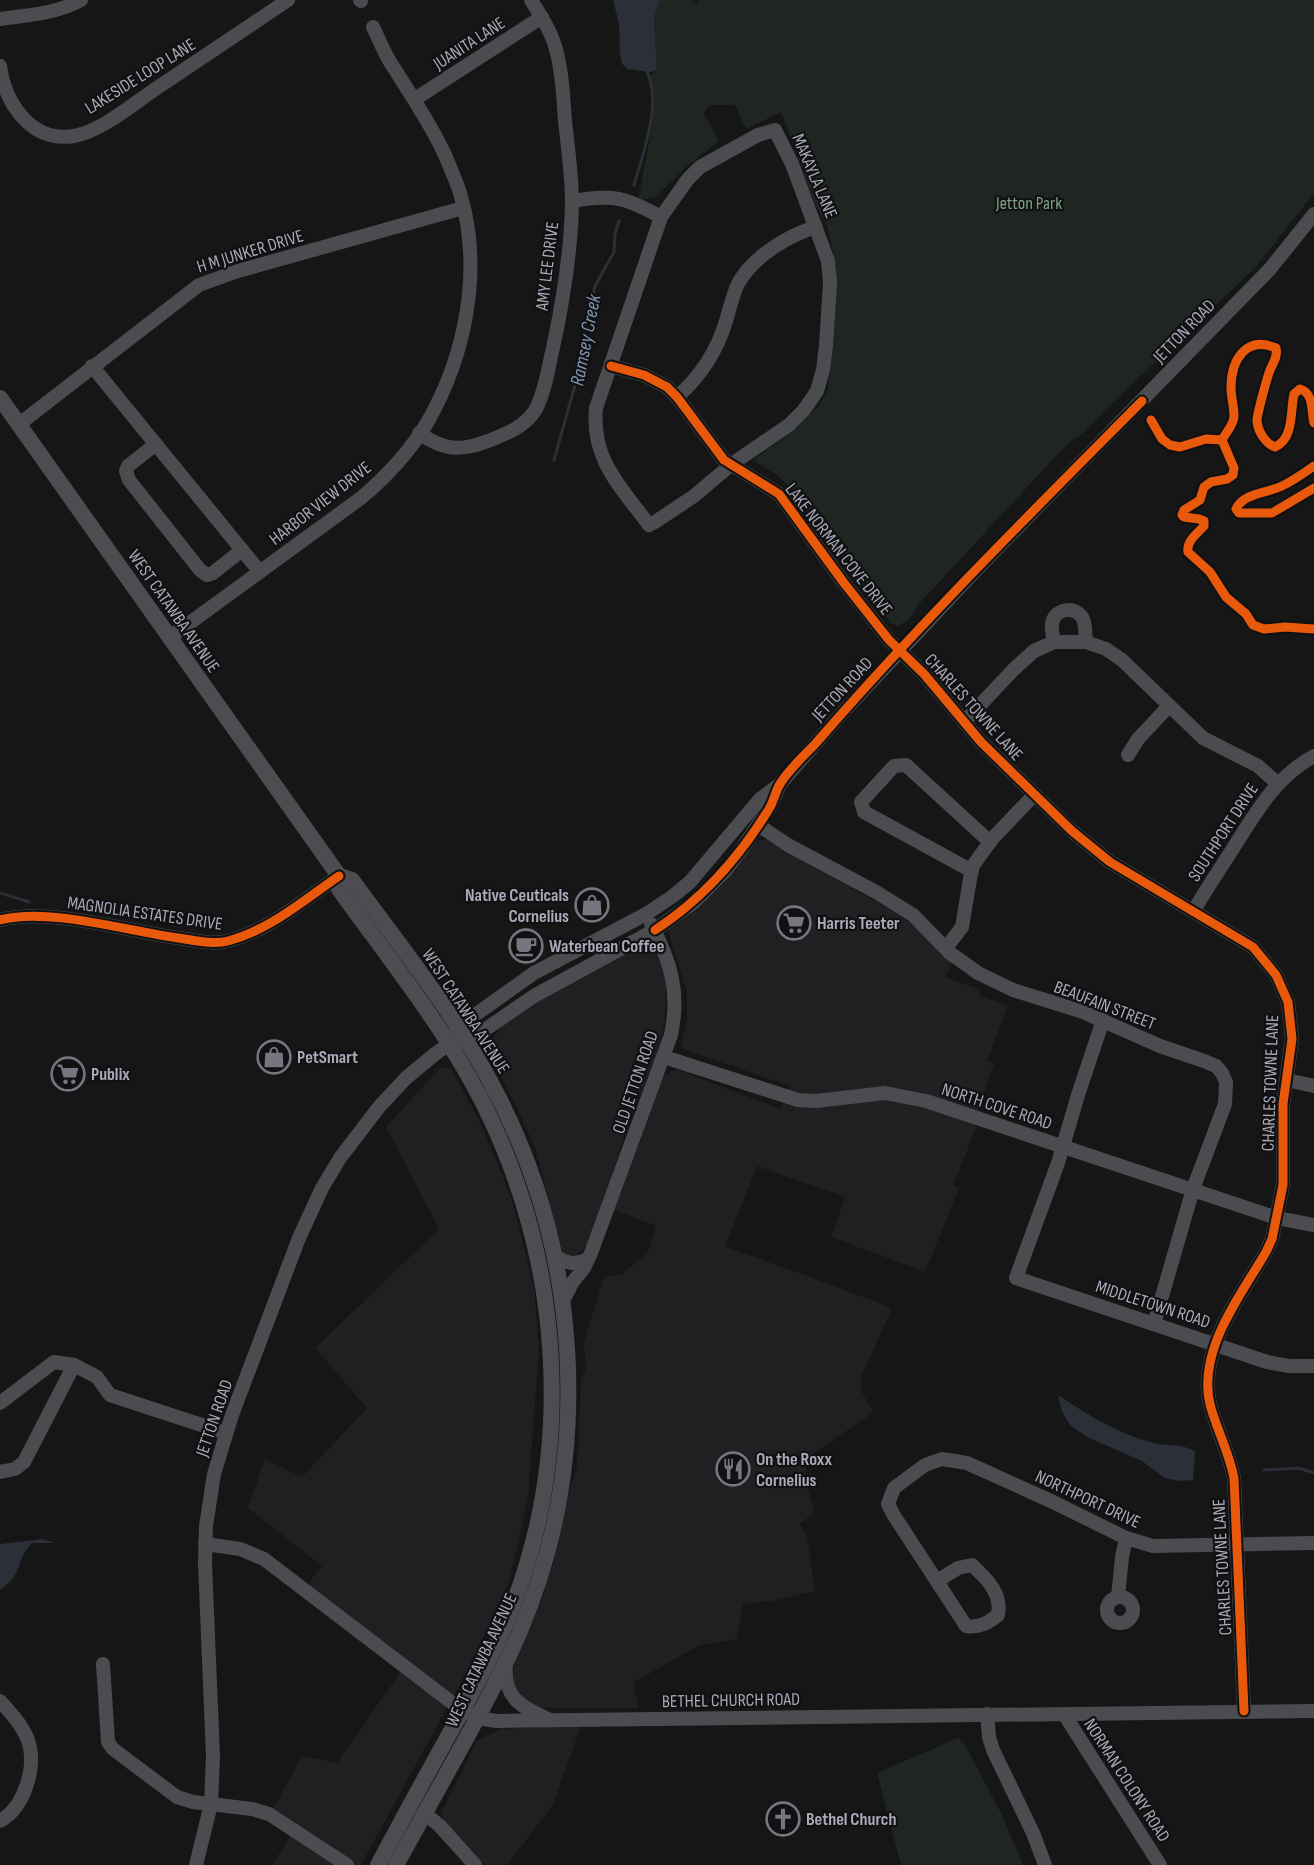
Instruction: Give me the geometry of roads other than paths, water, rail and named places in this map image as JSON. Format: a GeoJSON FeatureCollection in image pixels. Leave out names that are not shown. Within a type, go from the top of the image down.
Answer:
{"type":"FeatureCollection","features":[{"type":"Feature","properties":{"kind":"main road","name":"WEST CATAWBA AVENUE"},"geometry":{"type":"LineString","coordinates":[[0,398],[339,876],[339,889],[449,1044],[485,1106],[524,1199],[543,1281],[548,1314],[552,1370],[550,1437],[545,1479],[532,1542],[511,1610],[488,1660],[470,1714],[425,1814],[396,1865]]}},
{"type":"Feature","properties":{"kind":"main road","name":"WEST CATAWBA AVENUE"},"geometry":{"type":"LineString","coordinates":[[339,876],[352,880],[458,1027],[489,1079],[516,1134],[538,1192],[555,1256],[563,1301],[568,1359],[566,1446],[562,1482],[543,1566],[521,1630],[506,1663],[470,1714],[378,1865]]}},
{"type":"Feature","properties":{"kind":"main road"},"geometry":{"type":"LineString","coordinates":[[552,1370],[559,1407],[555,1476],[562,1482]]}},
{"type":"Feature","properties":{"kind":"street"},"geometry":{"type":"LineString","coordinates":[[0,19],[47,13],[69,7],[81,0]]}},
{"type":"Feature","properties":{"kind":"street","name":"LAKESIDE LOOP LANE"},"geometry":{"type":"LineString","coordinates":[[0,66],[7,95],[21,117],[34,128],[54,135],[74,136],[115,117],[288,0]]}},
{"type":"Feature","properties":{"kind":"street","name":"AMY LEE DRIVE"},"geometry":{"type":"LineString","coordinates":[[420,433],[433,443],[445,448],[484,443],[516,429],[527,421],[543,392],[564,293],[570,253],[572,201],[560,68],[553,39],[531,0]]}},
{"type":"Feature","properties":{"kind":"street","name":"JUANITA LANE"},"geometry":{"type":"LineString","coordinates":[[415,99],[542,17]]}},
{"type":"Feature","properties":{"kind":"street","name":"HARBOR VIEW DRIVE"},"geometry":{"type":"LineString","coordinates":[[169,638],[364,495],[394,466],[420,433],[452,370],[467,318],[470,266],[468,234],[460,193],[444,153],[415,99],[393,67],[373,27]]}},
{"type":"Feature","properties":{"kind":"street","name":"MAKAYLA LANE"},"geometry":{"type":"LineString","coordinates":[[775,130],[792,164],[816,226],[828,261],[830,283],[823,370],[817,391],[804,410],[789,425],[732,464],[694,496],[649,525],[607,468],[596,439],[595,424],[596,408],[661,217],[688,179],[700,167],[758,135],[775,130]]}},
{"type":"Feature","properties":{"kind":"street"},"geometry":{"type":"LineString","coordinates":[[572,201],[588,198],[622,198],[661,217]]}},
{"type":"Feature","properties":{"kind":"street","name":"H M JUNKER DRIVE"},"geometry":{"type":"LineString","coordinates":[[18,424],[186,293],[209,280],[463,208]]}},
{"type":"Feature","properties":{"kind":"street","name":"JETTON ROAD"},"geometry":{"type":"LineString","coordinates":[[196,1865],[211,1804],[213,1726],[205,1544],[211,1491],[226,1433],[299,1238],[322,1188],[356,1136],[395,1088],[449,1044],[458,1027],[534,974],[646,914],[690,882],[760,800],[780,784],[901,650],[1270,269],[1314,214]]}},
{"type":"Feature","properties":{"kind":"street"},"geometry":{"type":"LineString","coordinates":[[677,397],[698,376],[714,353],[740,281],[759,259],[777,244],[798,232],[816,226]]}},
{"type":"Feature","properties":{"kind":"street"},"geometry":{"type":"LineString","coordinates":[[92,366],[260,572]]}},
{"type":"Feature","properties":{"kind":"street","name":"LAKE NORMAN COVE DRIVE"},"geometry":{"type":"LineString","coordinates":[[611,366],[657,381],[677,397],[724,460],[779,494],[844,583],[889,640],[901,650]]}},
{"type":"Feature","properties":{"kind":"street"},"geometry":{"type":"LineString","coordinates":[[156,444],[128,466],[126,471],[129,480],[200,570],[207,575],[213,573],[242,550]]}},
{"type":"Feature","properties":{"kind":"street"},"geometry":{"type":"LineString","coordinates":[[1054,642],[1052,625],[1054,618],[1058,613],[1071,610],[1076,612],[1084,622],[1086,642]]}},
{"type":"Feature","properties":{"kind":"street"},"geometry":{"type":"LineString","coordinates":[[964,722],[1027,656],[1054,642],[1086,642],[1106,649],[1122,660],[1168,707],[1203,738],[1258,766],[1277,783]]}},
{"type":"Feature","properties":{"kind":"street","name":"CHARLES TOWNE LANE"},"geometry":{"type":"LineString","coordinates":[[901,650],[1006,769],[1072,831],[1110,862],[1253,947],[1276,975],[1288,1002],[1292,1028],[1283,1104],[1283,1185],[1277,1218],[1266,1252],[1214,1343],[1209,1366],[1208,1390],[1211,1407],[1231,1460],[1234,1478],[1244,1711]]}},
{"type":"Feature","properties":{"kind":"street"},"geometry":{"type":"LineString","coordinates":[[1128,755],[1138,739],[1168,707]]}},
{"type":"Feature","properties":{"kind":"street","name":"SOUTHPORT DRIVE"},"geometry":{"type":"LineString","coordinates":[[1194,910],[1277,783],[1304,761],[1314,756]]}},
{"type":"Feature","properties":{"kind":"street"},"geometry":{"type":"LineString","coordinates":[[972,871],[864,812],[861,802],[894,766],[906,765],[990,842]]}},
{"type":"Feature","properties":{"kind":"street","name":"JETTON ROAD"},"geometry":{"type":"LineString","coordinates":[[449,1044],[467,1042],[558,981],[655,930],[694,902],[725,871],[770,807],[780,784]]}},
{"type":"Feature","properties":{"kind":"street"},"geometry":{"type":"LineString","coordinates":[[946,948],[962,927],[972,867],[990,842],[1034,795]]}},
{"type":"Feature","properties":{"kind":"street","name":"BEAUFAIN STREET"},"geometry":{"type":"LineString","coordinates":[[758,825],[788,845],[913,915],[946,948],[978,973],[1012,990],[1103,1020],[1151,1042],[1204,1061],[1216,1066],[1222,1073],[1226,1082],[1225,1104],[1194,1189],[1154,1324]]}},
{"type":"Feature","properties":{"kind":"street","name":"MAGNOLIA ESTATES DRIVE"},"geometry":{"type":"LineString","coordinates":[[0,920],[27,916],[52,917],[152,934],[223,942],[272,922],[339,876]]}},
{"type":"Feature","properties":{"kind":"street","name":"OLD JETTON ROAD"},"geometry":{"type":"LineString","coordinates":[[563,1301],[572,1283],[584,1268],[664,1057],[674,1019],[675,989],[668,959],[646,914]]}},
{"type":"Feature","properties":{"kind":"street"},"geometry":{"type":"LineString","coordinates":[[1064,1146],[1103,1020]]}},
{"type":"Feature","properties":{"kind":"street","name":"NORTH COVE ROAD"},"geometry":{"type":"LineString","coordinates":[[664,1057],[798,1100],[816,1101],[894,1094],[951,1108],[1277,1218],[1314,1225]]}},
{"type":"Feature","properties":{"kind":"street"},"geometry":{"type":"LineString","coordinates":[[1287,1080],[1314,1086]]}},
{"type":"Feature","properties":{"kind":"street","name":"MIDDLETOWN ROAD"},"geometry":{"type":"LineString","coordinates":[[1064,1146],[1016,1278],[1267,1362],[1289,1366],[1314,1366]]}},
{"type":"Feature","properties":{"kind":"street"},"geometry":{"type":"LineString","coordinates":[[555,1256],[571,1264],[587,1259]]}},
{"type":"Feature","properties":{"kind":"street"},"geometry":{"type":"LineString","coordinates":[[0,1403],[54,1362],[74,1365],[97,1377],[110,1395],[226,1433]]}},
{"type":"Feature","properties":{"kind":"street"},"geometry":{"type":"LineString","coordinates":[[0,1472],[15,1469],[24,1461],[74,1365]]}},
{"type":"Feature","properties":{"kind":"street","name":"NORTHPORT DRIVE"},"geometry":{"type":"LineString","coordinates":[[937,1581],[888,1504],[894,1488],[925,1465],[942,1459],[967,1463],[1126,1538],[1153,1546],[1167,1548],[1314,1543]]}},
{"type":"Feature","properties":{"kind":"street"},"geometry":{"type":"LineString","coordinates":[[1118,1597],[1126,1538]]}},
{"type":"Feature","properties":{"kind":"street"},"geometry":{"type":"LineString","coordinates":[[205,1544],[240,1549],[264,1559],[470,1714]]}},
{"type":"Feature","properties":{"kind":"street"},"geometry":{"type":"LineString","coordinates":[[972,1565],[987,1579],[998,1596],[998,1615],[975,1627],[966,1626],[937,1581],[958,1568],[972,1565]]}},
{"type":"Feature","properties":{"kind":"street"},"geometry":{"type":"LineString","coordinates":[[506,1663],[506,1681],[511,1694],[521,1706],[550,1720]]}},
{"type":"Feature","properties":{"kind":"street"},"geometry":{"type":"LineString","coordinates":[[103,1664],[108,1742],[113,1749],[177,1797],[252,1809],[269,1814],[347,1865]]}},
{"type":"Feature","properties":{"kind":"street"},"geometry":{"type":"LineString","coordinates":[[0,1701],[23,1730],[31,1753],[27,1785],[22,1797],[14,1809],[0,1821]]}},
{"type":"Feature","properties":{"kind":"street","name":"BETHEL CHURCH ROAD"},"geometry":{"type":"LineString","coordinates":[[470,1714],[497,1721],[1314,1711]]}},
{"type":"Feature","properties":{"kind":"street"},"geometry":{"type":"LineString","coordinates":[[987,1714],[989,1737],[993,1750],[1046,1865]]}},
{"type":"Feature","properties":{"kind":"street","name":"NORMAN COLONY ROAD"},"geometry":{"type":"LineString","coordinates":[[1064,1714],[1160,1865]]}},
{"type":"Feature","properties":{"kind":"street"},"geometry":{"type":"LineString","coordinates":[[425,1814],[475,1865]]}},
{"type":"Feature","properties":{"kind":"waterway","name":"Ramsey Creek"},"geometry":{"type":"LineString","coordinates":[[634,185],[652,112],[653,97],[646,70]]}},
{"type":"Feature","properties":{"kind":"waterway","name":"Ramsey Creek"},"geometry":{"type":"LineString","coordinates":[[554,460],[577,378],[584,362],[585,327],[595,286],[614,252],[615,234],[619,221]]}},
{"type":"Feature","properties":{"kind":"waterway"},"geometry":{"type":"LineString","coordinates":[[0,893],[29,902]]}},
{"type":"Feature","properties":{"kind":"waterway"},"geometry":{"type":"LineString","coordinates":[[1264,1470],[1299,1468],[1314,1473]]}},
{"type":"Feature","properties":{"kind":"place","name":"Native Ceuticals Cornelius"},"geometry":{"type":"Point","coordinates":[592,905]}},
{"type":"Feature","properties":{"kind":"place","name":"Harris Teeter"},"geometry":{"type":"Point","coordinates":[794,923]}},
{"type":"Feature","properties":{"kind":"place","name":"Waterbean Coffee"},"geometry":{"type":"Point","coordinates":[526,946]}},
{"type":"Feature","properties":{"kind":"place","name":"PetSmart"},"geometry":{"type":"Point","coordinates":[274,1057]}},
{"type":"Feature","properties":{"kind":"place","name":"Publix"},"geometry":{"type":"Point","coordinates":[68,1074]}},
{"type":"Feature","properties":{"kind":"place","name":"On the Roxx Cornelius"},"geometry":{"type":"Point","coordinates":[733,1469]}},
{"type":"Feature","properties":{"kind":"place","name":"Bethel Church"},"geometry":{"type":"Point","coordinates":[783,1819]}},
{"type":"Feature","properties":{"kind":"park label","name":"Jetton Park"},"geometry":{"type":"Point","coordinates":[1029,203]}}]}
